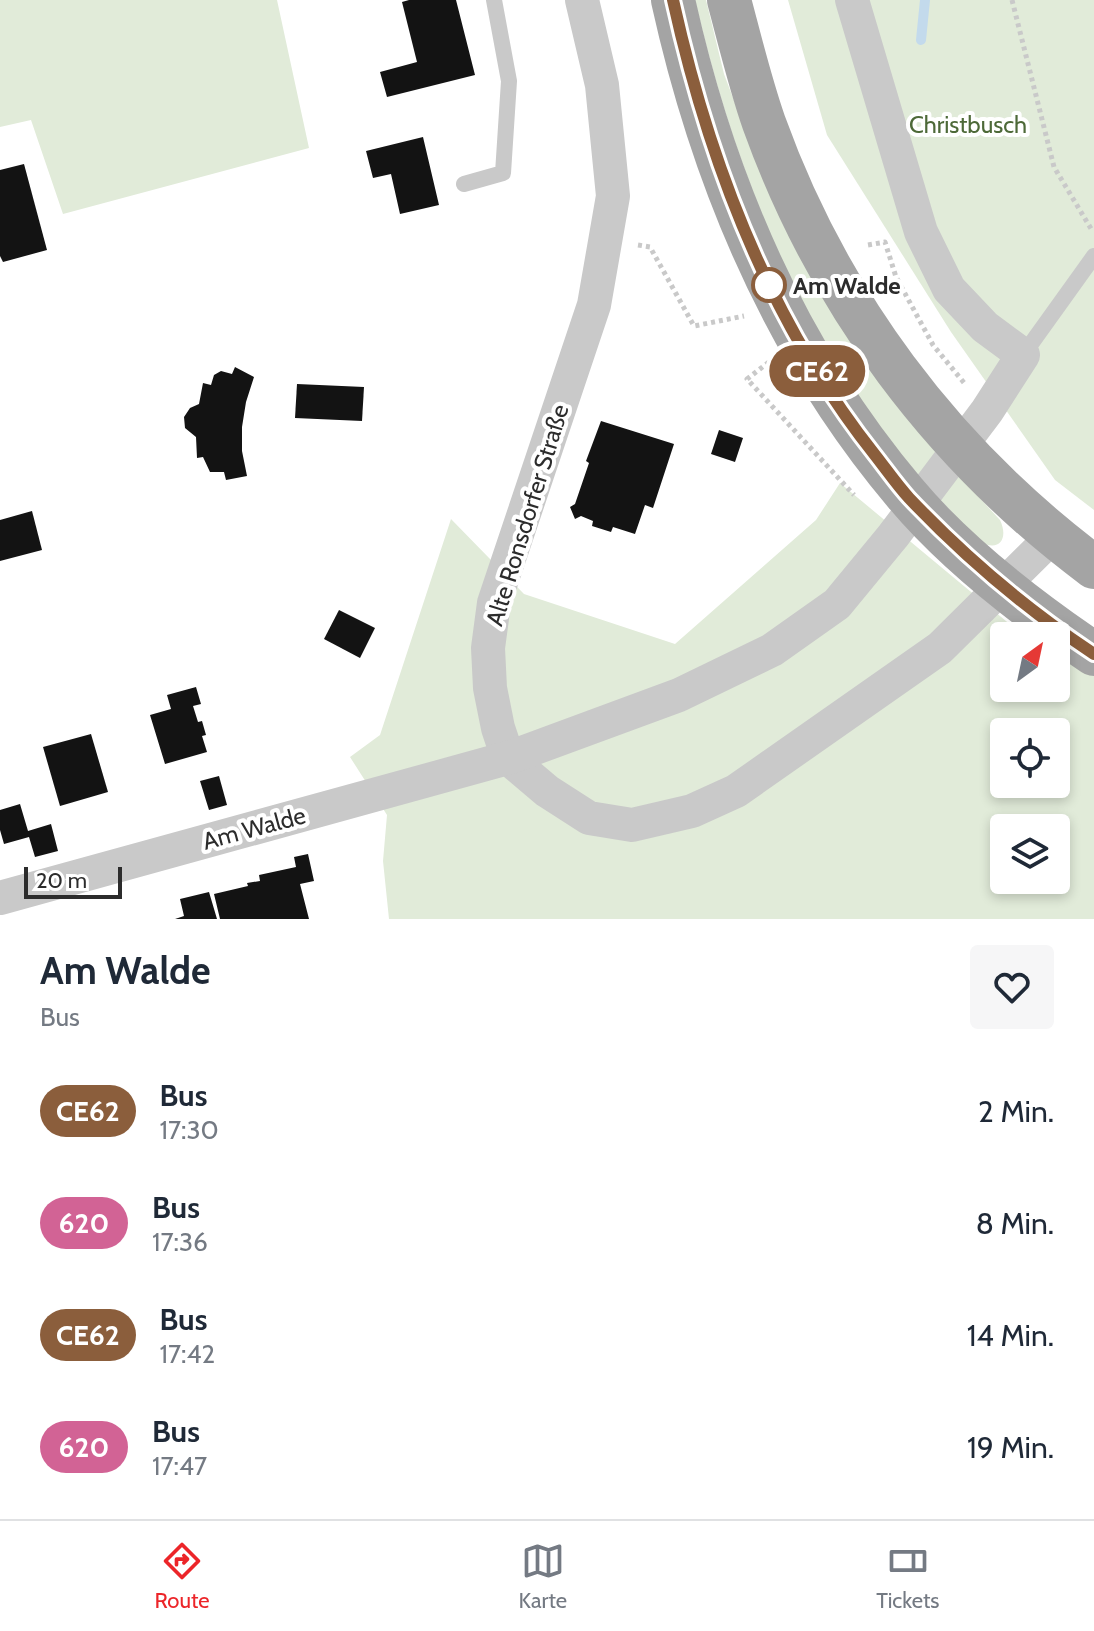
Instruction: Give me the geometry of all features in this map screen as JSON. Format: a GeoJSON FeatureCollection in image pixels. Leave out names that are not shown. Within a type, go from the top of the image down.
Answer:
{"type":"FeatureCollection","features":[{"type":"Feature","properties":{"kind":"main road"},"geometry":{"type":"LineString","coordinates":[[673,0],[701,111],[728,191],[761,269],[837,404],[907,496],[987,572],[1047,622],[1094,654]]}},
{"type":"Feature","properties":{"kind":"main road"},"geometry":{"type":"LineString","coordinates":[[729,0],[764,123],[810,231],[868,333],[916,398],[974,463],[1053,536],[1094,567]]}},
{"type":"Feature","properties":{"kind":"street","name":"Alte Ronsdorfer Straße"},"geometry":{"type":"LineString","coordinates":[[508,758],[490,688],[488,648],[494,603],[594,305],[613,196],[602,85],[582,0]]}},
{"type":"Feature","properties":{"kind":"street"},"geometry":{"type":"LineString","coordinates":[[852,0],[921,232],[949,289],[985,327],[1023,355]]}},
{"type":"Feature","properties":{"kind":"street","name":"Am Walde"},"geometry":{"type":"LineString","coordinates":[[0,898],[508,758],[679,695],[772,650],[837,604],[893,536],[987,411],[1023,355]]}},
{"type":"Feature","properties":{"kind":"street"},"geometry":{"type":"LineString","coordinates":[[508,758],[547,791],[589,818],[632,825],[692,811],[736,791],[940,648],[987,572],[1053,536]]}},
{"type":"Feature","properties":{"kind":"lane"},"geometry":{"type":"LineString","coordinates":[[464,184],[503,173],[509,81],[494,0]]}},
{"type":"Feature","properties":{"kind":"lane"},"geometry":{"type":"LineString","coordinates":[[1023,355],[1094,256]]}},
{"type":"Feature","properties":{"kind":"path"},"geometry":{"type":"LineString","coordinates":[[1012,0],[1054,167],[1094,233]]}},
{"type":"Feature","properties":{"kind":"path"},"geometry":{"type":"LineString","coordinates":[[868,245],[885,242],[896,277],[933,345],[987,411]]}},
{"type":"Feature","properties":{"kind":"path"},"geometry":{"type":"LineString","coordinates":[[627,244],[650,247],[694,326],[727,321]]}},
{"type":"Feature","properties":{"kind":"path"},"geometry":{"type":"LineString","coordinates":[[755,374],[747,379],[862,503]]}},
{"type":"Feature","properties":{"kind":"green space"},"geometry":{"type":"Polygon","coordinates":[[[0,0],[277,0],[309,148],[63,214],[31,120],[0,127],[0,0]]]}},
{"type":"Feature","properties":{"kind":"green space"},"geometry":{"type":"Polygon","coordinates":[[[695,0],[706,0],[724,74],[767,188],[928,442],[1000,520],[1003,538],[997,545],[979,541],[905,460],[855,396],[824,343],[784,266],[753,192],[715,79],[695,0]]]}},
{"type":"Feature","properties":{"kind":"green space","name":"Christbusch"},"geometry":{"type":"Polygon","coordinates":[[[788,0],[1094,0],[1094,510],[1055,480],[951,332],[827,135],[788,0]]]}},
{"type":"Feature","properties":{"kind":"green space"},"geometry":{"type":"Polygon","coordinates":[[[840,483],[1007,622],[990,622],[990,702],[1070,702],[1070,663],[1094,676],[1094,919],[389,919],[383,861],[387,815],[350,757],[380,735],[451,519],[524,594],[675,644],[816,520],[840,483]]]}},
{"type":"Feature","properties":{"kind":"building"},"geometry":{"type":"Polygon","coordinates":[[[456,0],[475,75],[387,97],[380,72],[417,62],[402,2],[456,0]]]}},
{"type":"Feature","properties":{"kind":"building"},"geometry":{"type":"Polygon","coordinates":[[[423,137],[439,205],[400,214],[391,174],[373,178],[366,151],[423,137]]]}},
{"type":"Feature","properties":{"kind":"building"},"geometry":{"type":"Polygon","coordinates":[[[24,164],[47,250],[3,262],[0,256],[0,170],[24,164]]]}},
{"type":"Feature","properties":{"kind":"building"},"geometry":{"type":"Polygon","coordinates":[[[235,367],[254,377],[242,427],[242,451],[247,476],[226,480],[224,472],[210,472],[203,457],[197,458],[196,437],[185,428],[184,417],[190,408],[199,404],[203,383],[211,385],[214,375],[221,371],[232,374],[235,367]]]}},
{"type":"Feature","properties":{"kind":"building"},"geometry":{"type":"Polygon","coordinates":[[[297,384],[364,387],[362,421],[295,418],[297,384]]]}},
{"type":"Feature","properties":{"kind":"building"},"geometry":{"type":"Polygon","coordinates":[[[601,421],[674,444],[653,508],[645,505],[635,534],[613,527],[611,532],[592,526],[593,521],[581,516],[575,519],[570,507],[575,504],[601,421]]]}},
{"type":"Feature","properties":{"kind":"building"},"geometry":{"type":"Polygon","coordinates":[[[719,430],[743,438],[735,462],[711,454],[719,430]]]}},
{"type":"Feature","properties":{"kind":"building"},"geometry":{"type":"Polygon","coordinates":[[[32,511],[42,550],[0,561],[0,520],[32,511]]]}},
{"type":"Feature","properties":{"kind":"building"},"geometry":{"type":"Polygon","coordinates":[[[339,610],[375,628],[360,658],[324,639],[339,610]]]}},
{"type":"Feature","properties":{"kind":"building"},"geometry":{"type":"Polygon","coordinates":[[[196,687],[201,704],[193,706],[198,722],[202,721],[207,752],[165,764],[150,715],[171,709],[167,695],[196,687]]]}},
{"type":"Feature","properties":{"kind":"building"},"geometry":{"type":"Polygon","coordinates":[[[91,734],[108,792],[60,806],[43,747],[91,734]]]}},
{"type":"Feature","properties":{"kind":"building"},"geometry":{"type":"Polygon","coordinates":[[[219,776],[227,805],[209,810],[200,781],[219,776]]]}},
{"type":"Feature","properties":{"kind":"building"},"geometry":{"type":"Polygon","coordinates":[[[20,804],[28,831],[51,824],[58,851],[35,857],[29,837],[4,844],[0,810],[20,804]]]}},
{"type":"Feature","properties":{"kind":"building"},"geometry":{"type":"Polygon","coordinates":[[[308,854],[314,881],[300,884],[309,919],[220,919],[214,894],[260,881],[259,875],[296,867],[294,857],[308,854]]]}},
{"type":"Feature","properties":{"kind":"building"},"geometry":{"type":"Polygon","coordinates":[[[209,892],[217,919],[175,919],[184,916],[180,899],[209,892]]]}},
{"type":"Feature","properties":{"kind":"waterway"},"geometry":{"type":"LineString","coordinates":[[921,40],[925,0]]}},
{"type":"Feature","properties":{"kind":"bus line","name":"CE62"},"geometry":{"type":"LineString","coordinates":[[673,0],[701,111],[728,191],[778,305],[837,404],[907,496],[1003,586],[1047,622],[1094,654]]}},
{"type":"Feature","properties":{"kind":"place","name":"Am Walde"},"geometry":{"type":"Point","coordinates":[769,285]}}]}
